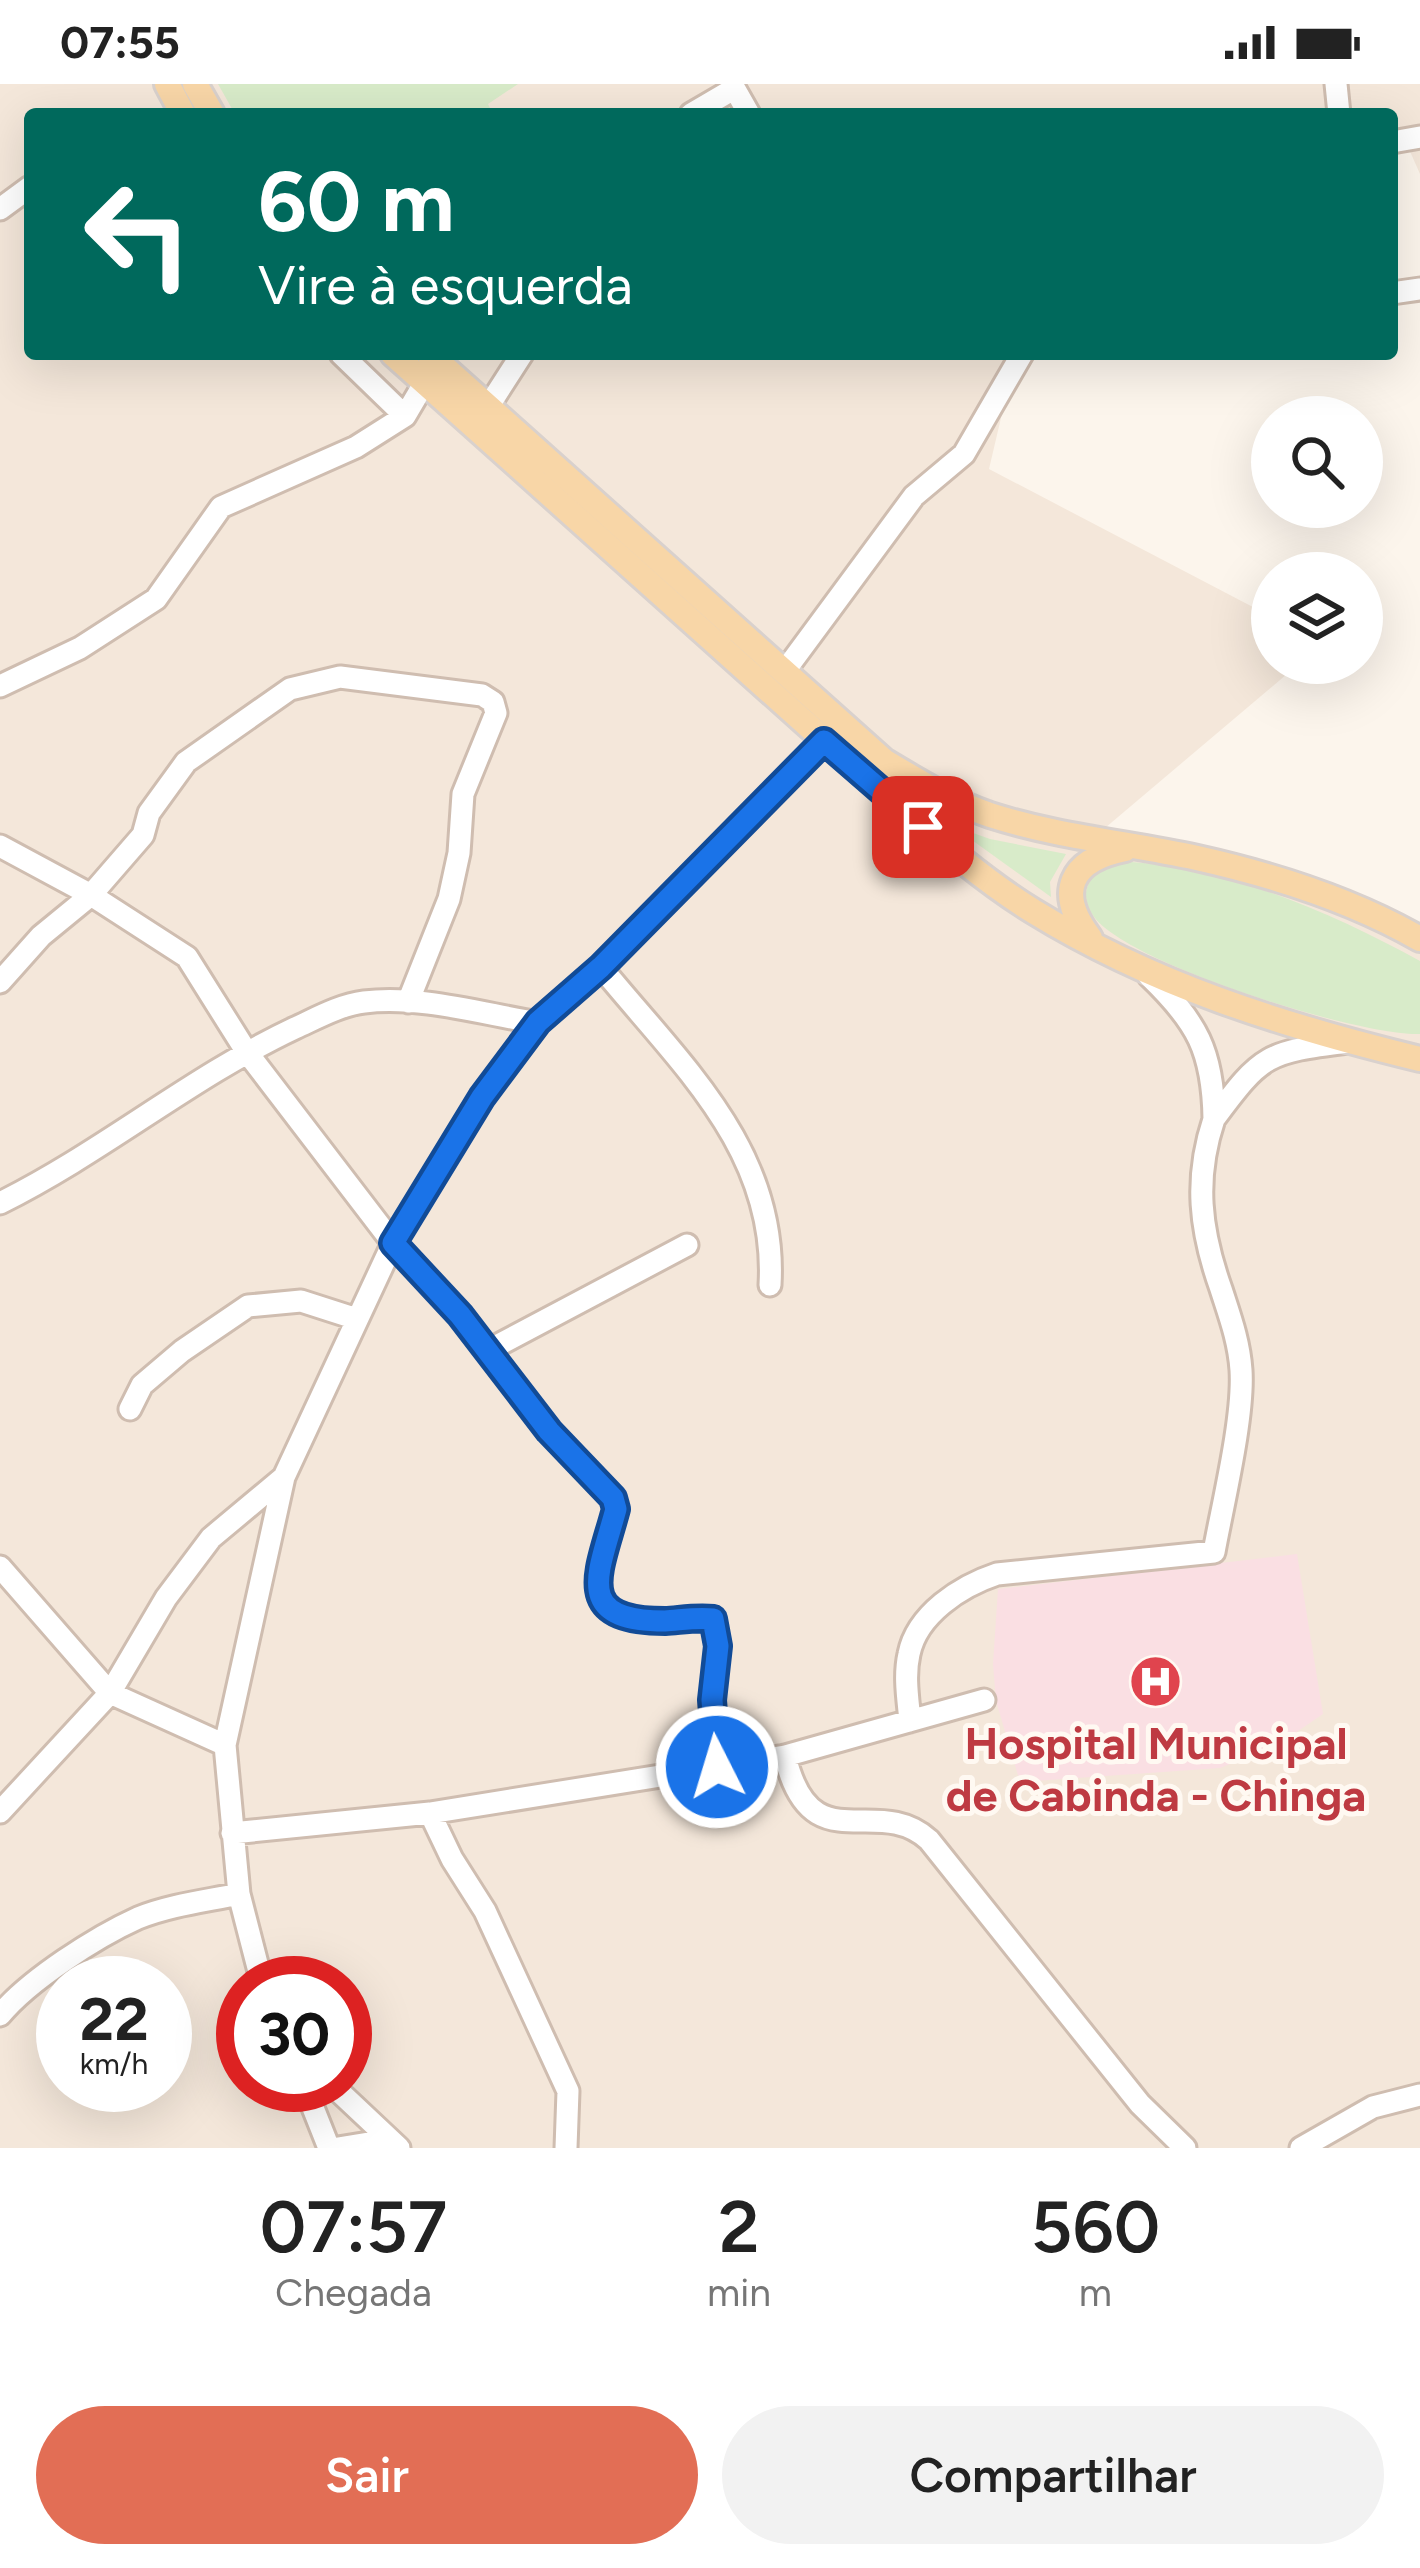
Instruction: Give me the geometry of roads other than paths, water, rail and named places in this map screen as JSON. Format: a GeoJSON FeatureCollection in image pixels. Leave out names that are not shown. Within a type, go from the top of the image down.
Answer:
{"type":"FeatureCollection","features":[{"type":"Feature","properties":{"kind":"main road"},"geometry":{"type":"LineString","coordinates":[[400,360],[824,741],[959,858],[1030,910],[1144,971],[1252,1013],[1416,1056]]}},
{"type":"Feature","properties":{"kind":"main road"},"geometry":{"type":"LineString","coordinates":[[436,360],[884,761],[937,793],[1012,820],[1272,876],[1420,939]]}},
{"type":"Feature","properties":{"kind":"main road"},"geometry":{"type":"LineString","coordinates":[[1095,946],[1073,916],[1071,897],[1077,874],[1097,855],[1139,847]]}},
{"type":"Feature","properties":{"kind":"street"},"geometry":{"type":"LineString","coordinates":[[700,108],[732,87]]}},
{"type":"Feature","properties":{"kind":"street"},"geometry":{"type":"LineString","coordinates":[[347,360],[405,416]]}},
{"type":"Feature","properties":{"kind":"street"},"geometry":{"type":"LineString","coordinates":[[488,407],[518,360]]}},
{"type":"Feature","properties":{"kind":"street"},"geometry":{"type":"LineString","coordinates":[[784,672],[914,496],[964,454],[1019,360]]}},
{"type":"Feature","properties":{"kind":"street"},"geometry":{"type":"LineString","coordinates":[[0,686],[80,648],[156,599],[221,507],[356,447],[405,416],[425,382]]}},
{"type":"Feature","properties":{"kind":"street"},"geometry":{"type":"LineString","coordinates":[[0,982],[40,936],[91,896],[143,835],[149,813],[186,762],[290,689],[340,677],[482,695],[493,702],[496,712],[463,794],[459,853],[449,899],[408,1002]]}},
{"type":"Feature","properties":{"kind":"street"},"geometry":{"type":"LineString","coordinates":[[255,1956],[239,1894],[225,1745],[284,1477],[357,1319],[393,1243],[482,1097],[538,1022],[601,967],[824,741]]}},
{"type":"Feature","properties":{"kind":"street"},"geometry":{"type":"LineString","coordinates":[[0,846],[187,957],[246,1051],[393,1243],[549,1431],[613,1498],[616,1509],[598,1571],[600,1596],[607,1610],[620,1618],[713,1619],[718,1646],[712,1700],[717,1767]]}},
{"type":"Feature","properties":{"kind":"street"},"geometry":{"type":"LineString","coordinates":[[601,967],[730,1126],[766,1215],[770,1285]]}},
{"type":"Feature","properties":{"kind":"street"},"geometry":{"type":"LineString","coordinates":[[1144,971],[1182,1007],[1203,1042],[1213,1075],[1214,1119]]}},
{"type":"Feature","properties":{"kind":"street"},"geometry":{"type":"LineString","coordinates":[[0,1203],[103,1146],[246,1051],[332,1011],[363,1002],[408,1002],[538,1022]]}},
{"type":"Feature","properties":{"kind":"street"},"geometry":{"type":"LineString","coordinates":[[910,1721],[909,1650],[935,1611],[974,1582],[997,1574],[1214,1552],[1242,1376],[1238,1337],[1205,1242],[1199,1197],[1203,1153],[1214,1119],[1252,1067],[1293,1049],[1354,1042]]}},
{"type":"Feature","properties":{"kind":"street"},"geometry":{"type":"LineString","coordinates":[[487,1351],[687,1245]]}},
{"type":"Feature","properties":{"kind":"street"},"geometry":{"type":"LineString","coordinates":[[130,1409],[142,1385],[248,1306],[301,1301],[357,1319]]}},
{"type":"Feature","properties":{"kind":"street"},"geometry":{"type":"LineString","coordinates":[[0,1812],[110,1693],[187,1568],[211,1538],[284,1477]]}},
{"type":"Feature","properties":{"kind":"street"},"geometry":{"type":"LineString","coordinates":[[0,1567],[110,1693],[225,1745]]}},
{"type":"Feature","properties":{"kind":"street"},"geometry":{"type":"LineString","coordinates":[[232,1833],[430,1813],[784,1756],[983,1700]]}},
{"type":"Feature","properties":{"kind":"street"},"geometry":{"type":"LineString","coordinates":[[784,1756],[793,1790],[831,1821],[915,1827],[929,1840],[1140,2104],[1185,2148]]}},
{"type":"Feature","properties":{"kind":"street"},"geometry":{"type":"LineString","coordinates":[[430,1813],[485,1911],[568,2091],[566,2148]]}},
{"type":"Feature","properties":{"kind":"street"},"geometry":{"type":"LineString","coordinates":[[0,2015],[56,1969],[136,1919],[170,1907],[239,1894]]}},
{"type":"Feature","properties":{"kind":"street"},"geometry":{"type":"LineString","coordinates":[[1301,2148],[1373,2107],[1420,2095]]}},
{"type":"Feature","properties":{"kind":"street"},"geometry":{"type":"LineString","coordinates":[[315,2112],[329,2148]]}},
{"type":"Feature","properties":{"kind":"street"},"geometry":{"type":"LineString","coordinates":[[360,2112],[393,2144]]}},
{"type":"Feature","properties":{"kind":"street"},"geometry":{"type":"LineString","coordinates":[[338,2148],[393,2144]]}},
{"type":"Feature","properties":{"kind":"place","name":"Hospital Municipal de Cabinda - Chinga"},"geometry":{"type":"Point","coordinates":[1156,1682]}}]}
